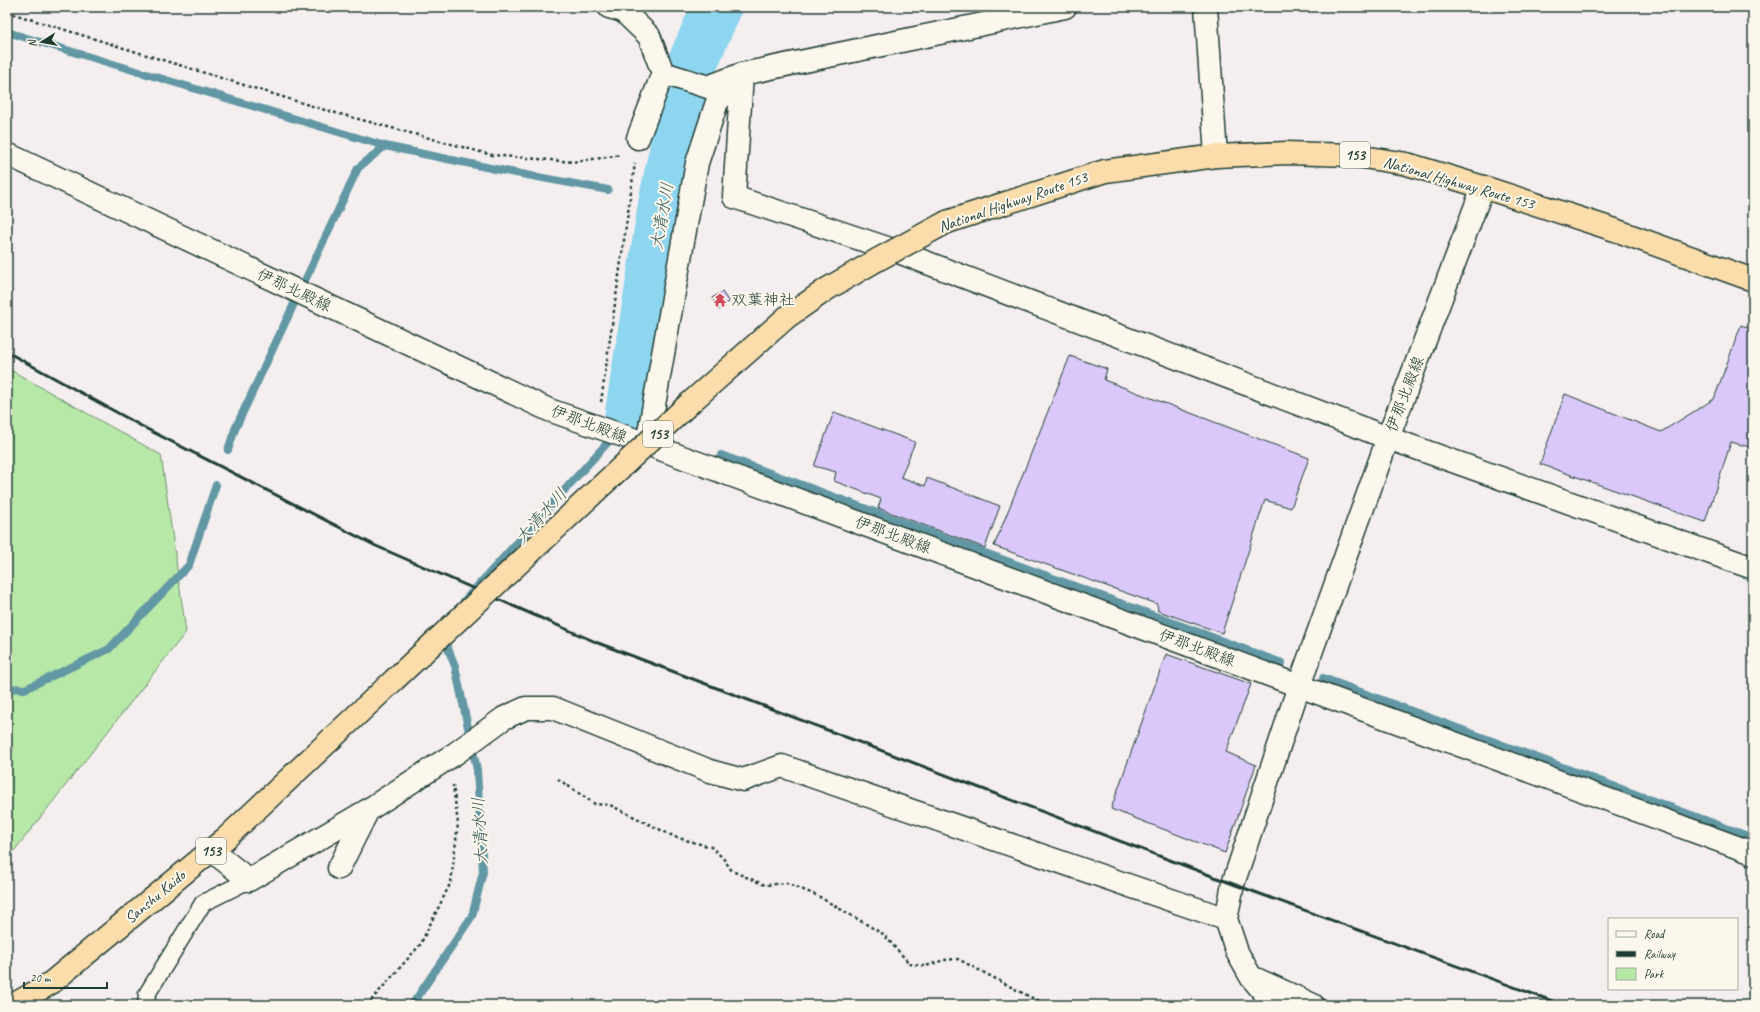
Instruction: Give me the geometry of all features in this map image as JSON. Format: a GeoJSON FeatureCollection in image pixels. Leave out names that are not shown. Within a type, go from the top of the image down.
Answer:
{"type":"FeatureCollection","features":[{"type":"Feature","properties":{"kind":"highway","name":"National Highway Route 153"},"geometry":{"type":"LineString","coordinates":[[394,680],[707,387],[787,317],[826,289],[947,222],[1105,171],[1216,156],[1286,153],[1351,155],[1407,164],[1483,186],[1615,230],[1753,280]]}},
{"type":"Feature","properties":{"kind":"highway","name":"Sanshu Kaido"},"geometry":{"type":"LineString","coordinates":[[13,1005],[51,983],[211,850],[394,680]]}},
{"type":"Feature","properties":{"kind":"street"},"geometry":{"type":"LineString","coordinates":[[609,7],[623,11],[650,36],[663,73],[638,138]]}},
{"type":"Feature","properties":{"kind":"street"},"geometry":{"type":"LineString","coordinates":[[663,73],[708,87],[742,74],[1065,7]]}},
{"type":"Feature","properties":{"kind":"street"},"geometry":{"type":"LineString","coordinates":[[1206,7],[1216,156]]}},
{"type":"Feature","properties":{"kind":"street"},"geometry":{"type":"LineString","coordinates":[[742,74],[734,198],[896,251],[1388,438],[1753,568]]}},
{"type":"Feature","properties":{"kind":"street"},"geometry":{"type":"LineString","coordinates":[[640,442],[698,163],[718,102],[742,74]]}},
{"type":"Feature","properties":{"kind":"street","name":"伊那北殿線"},"geometry":{"type":"LineString","coordinates":[[7,154],[549,410],[640,442],[1299,686],[1388,438],[1483,186]]}},
{"type":"Feature","properties":{"kind":"street"},"geometry":{"type":"LineString","coordinates":[[1275,1005],[1251,977],[1237,952],[1226,919],[1233,884],[1299,686],[1753,853]]}},
{"type":"Feature","properties":{"kind":"street"},"geometry":{"type":"LineString","coordinates":[[211,850],[249,880],[368,810],[453,755],[484,734],[504,718],[526,708],[553,708],[710,771],[743,780],[782,766],[1226,919]]}},
{"type":"Feature","properties":{"kind":"street"},"geometry":{"type":"LineString","coordinates":[[339,868],[368,810]]}},
{"type":"Feature","properties":{"kind":"street"},"geometry":{"type":"LineString","coordinates":[[1251,977],[1313,1005]]}},
{"type":"Feature","properties":{"kind":"lane"},"geometry":{"type":"LineString","coordinates":[[146,1005],[147,994],[203,903],[249,880]]}},
{"type":"Feature","properties":{"kind":"path"},"geometry":{"type":"LineString","coordinates":[[7,12],[325,110],[492,155],[573,162],[622,155],[638,138]]}},
{"type":"Feature","properties":{"kind":"path"},"geometry":{"type":"LineString","coordinates":[[601,429],[638,138]]}},
{"type":"Feature","properties":{"kind":"path"},"geometry":{"type":"LineString","coordinates":[[367,1005],[420,944],[451,882],[458,824],[453,755]]}},
{"type":"Feature","properties":{"kind":"path"},"geometry":{"type":"LineString","coordinates":[[558,779],[595,804],[610,804],[675,837],[711,847],[723,858],[732,871],[765,885],[787,883],[818,896],[883,934],[898,948],[910,964],[926,966],[944,960],[958,959],[1034,999],[1054,1005]]}},
{"type":"Feature","properties":{"kind":"green space"},"geometry":{"type":"Polygon","coordinates":[[[7,368],[161,455],[186,632],[14,851],[7,851],[7,368]]]}},
{"type":"Feature","properties":{"kind":"building","name":"双葉神社"},"geometry":{"type":"Polygon","coordinates":[[[722,292],[729,302],[719,310],[712,298],[722,292]]]}},
{"type":"Feature","properties":{"kind":"building"},"geometry":{"type":"Polygon","coordinates":[[[1741,325],[1753,330],[1753,448],[1731,442],[1705,522],[1540,464],[1565,394],[1661,432],[1714,399],[1741,325]]]}},
{"type":"Feature","properties":{"kind":"building"},"geometry":{"type":"Polygon","coordinates":[[[1070,356],[1107,369],[1104,380],[1309,458],[1291,508],[1265,500],[1222,633],[1158,611],[1157,604],[994,546],[1070,356]]]}},
{"type":"Feature","properties":{"kind":"building"},"geometry":{"type":"Polygon","coordinates":[[[834,412],[915,442],[901,477],[925,486],[927,478],[1000,506],[985,548],[878,508],[881,499],[834,481],[836,472],[814,466],[834,412]]]}},
{"type":"Feature","properties":{"kind":"building"},"geometry":{"type":"Polygon","coordinates":[[[1166,654],[1251,684],[1226,752],[1256,765],[1225,853],[1111,809],[1166,654]]]}},
{"type":"Feature","properties":{"kind":"waterway","name":"大清水川"},"geometry":{"type":"LineString","coordinates":[[629,419],[664,199],[692,64],[717,7]]}},
{"type":"Feature","properties":{"kind":"waterway"},"geometry":{"type":"LineString","coordinates":[[7,32],[385,146]]}},
{"type":"Feature","properties":{"kind":"waterway"},"geometry":{"type":"LineString","coordinates":[[228,450],[235,429],[358,168],[385,146],[505,171],[608,190]]}},
{"type":"Feature","properties":{"kind":"waterway"},"geometry":{"type":"LineString","coordinates":[[651,196],[664,199]]}},
{"type":"Feature","properties":{"kind":"waterway","name":"大清水川"},"geometry":{"type":"LineString","coordinates":[[464,601],[629,419],[636,421]]}},
{"type":"Feature","properties":{"kind":"waterway"},"geometry":{"type":"LineString","coordinates":[[721,455],[1282,663]]}},
{"type":"Feature","properties":{"kind":"waterway"},"geometry":{"type":"LineString","coordinates":[[7,688],[25,689],[109,649],[189,565],[216,485]]}},
{"type":"Feature","properties":{"kind":"waterway","name":"大清水川"},"geometry":{"type":"LineString","coordinates":[[412,1005],[472,916],[483,872],[477,770],[455,666],[443,636]]}},
{"type":"Feature","properties":{"kind":"waterway"},"geometry":{"type":"LineString","coordinates":[[1323,678],[1753,838]]}},
{"type":"Feature","properties":{"kind":"railway"},"geometry":{"type":"LineString","coordinates":[[7,352],[145,428],[376,546],[598,643],[1233,884],[1563,1005]]}},
{"type":"Feature","properties":{"kind":"place","name":"双葉神社"},"geometry":{"type":"Point","coordinates":[720,300]}}]}
